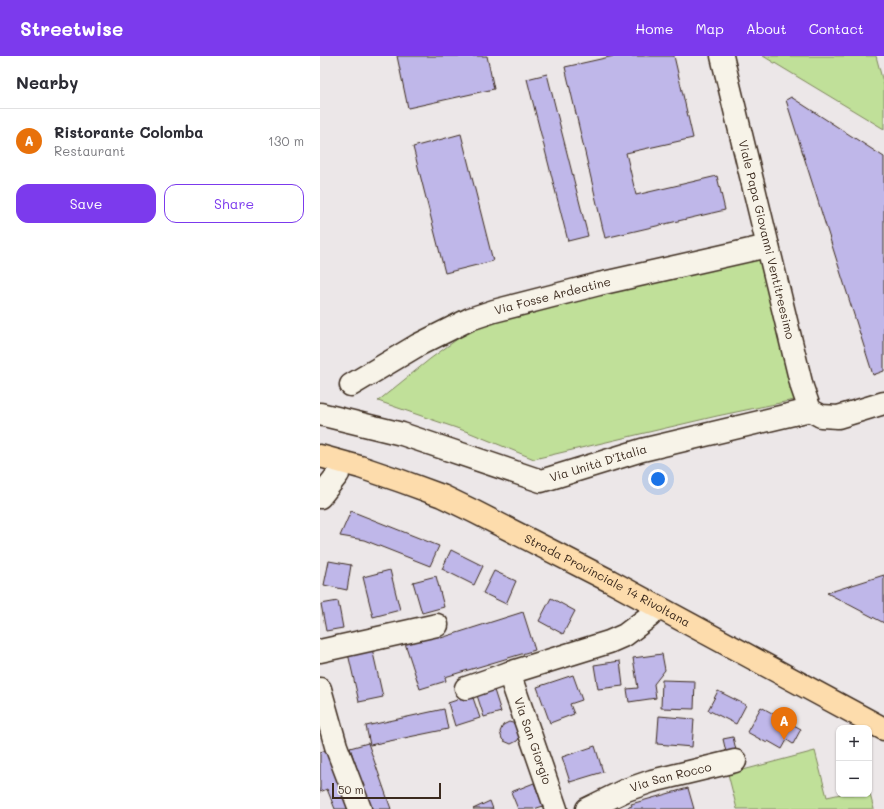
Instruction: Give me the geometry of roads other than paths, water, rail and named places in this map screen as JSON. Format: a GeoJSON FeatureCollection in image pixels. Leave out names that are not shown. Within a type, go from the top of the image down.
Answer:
{"type":"FeatureCollection","features":[{"type":"Feature","properties":{"kind":"main road","name":"Strada Provinciale 14 Rivoltana"},"geometry":{"type":"LineString","coordinates":[[320,456],[360,467],[401,481],[442,496],[473,510],[610,581],[884,729]]}},
{"type":"Feature","properties":{"kind":"main road","name":"Strada Provinciale 14 Rivoltana"},"geometry":{"type":"LineString","coordinates":[[329,471],[432,507],[468,522],[605,591],[780,686],[884,733]]}},
{"type":"Feature","properties":{"kind":"street","name":"Viale Papa Giovanni Ventitreesimo"},"geometry":{"type":"LineString","coordinates":[[722,56],[802,387],[815,413]]}},
{"type":"Feature","properties":{"kind":"street","name":"Via Fosse Ardeatine"},"geometry":{"type":"LineString","coordinates":[[351,385],[418,345],[470,319],[494,311],[599,284],[768,246]]}},
{"type":"Feature","properties":{"kind":"street","name":"Via Unità D'Italia"},"geometry":{"type":"LineString","coordinates":[[320,414],[402,434],[541,481],[642,450],[815,413],[838,417],[884,403]]}},
{"type":"Feature","properties":{"kind":"street"},"geometry":{"type":"LineString","coordinates":[[320,497],[329,471]]}},
{"type":"Feature","properties":{"kind":"street"},"geometry":{"type":"LineString","coordinates":[[466,688],[614,640],[629,632],[650,616]]}},
{"type":"Feature","properties":{"kind":"street"},"geometry":{"type":"LineString","coordinates":[[320,651],[437,625]]}},
{"type":"Feature","properties":{"kind":"street","name":"Via San Giorgio"},"geometry":{"type":"LineString","coordinates":[[508,674],[556,809]]}},
{"type":"Feature","properties":{"kind":"street"},"geometry":{"type":"LineString","coordinates":[[320,689],[336,746],[360,809]]}},
{"type":"Feature","properties":{"kind":"street","name":"Via San Rocco"},"geometry":{"type":"LineString","coordinates":[[587,809],[626,790],[652,781],[735,761]]}},
{"type":"Feature","properties":{"kind":"place","name":"Ristorante Colomba"},"geometry":{"type":"Point","coordinates":[784,740]}}]}
